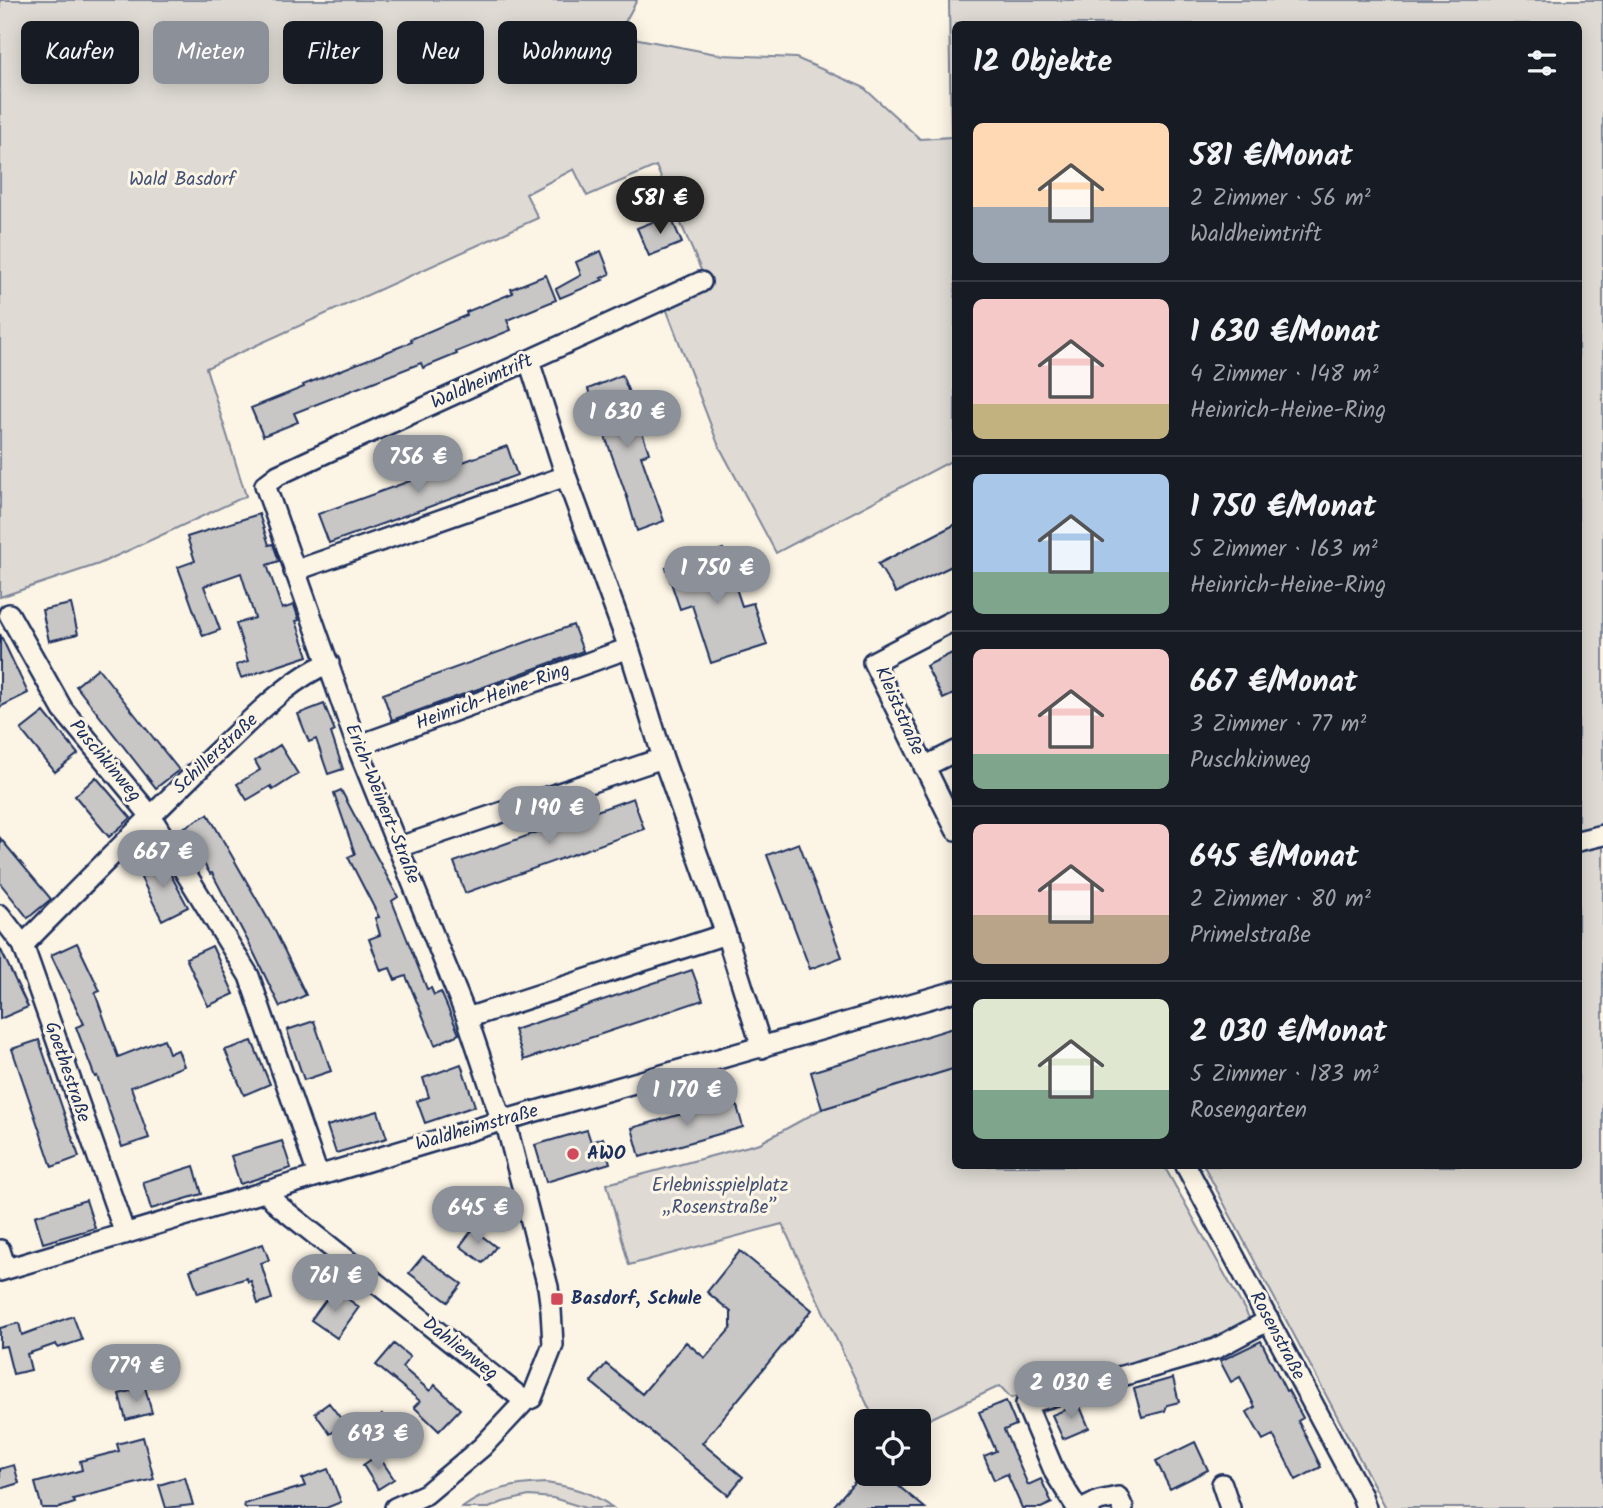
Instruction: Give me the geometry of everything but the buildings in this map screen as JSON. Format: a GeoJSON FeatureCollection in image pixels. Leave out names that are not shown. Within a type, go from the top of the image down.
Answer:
{"type":"FeatureCollection","features":[{"type":"Feature","properties":{"kind":"street","name":"Waldheimtrift"},"geometry":{"type":"LineString","coordinates":[[265,485],[278,475],[701,282]]}},
{"type":"Feature","properties":{"kind":"street"},"geometry":{"type":"LineString","coordinates":[[529,361],[566,476],[629,648],[663,758],[726,934],[762,1048]]}},
{"type":"Feature","properties":{"kind":"street"},"geometry":{"type":"LineString","coordinates":[[295,571],[566,476]]}},
{"type":"Feature","properties":{"kind":"street","name":"Erich-Weinert-Straße"},"geometry":{"type":"LineString","coordinates":[[265,485],[356,746],[467,1018],[498,1110],[505,1120],[548,1287],[553,1345],[532,1398],[525,1401],[482,1447],[426,1494],[395,1508]]}},
{"type":"Feature","properties":{"kind":"street","name":"Puschkinweg"},"geometry":{"type":"LineString","coordinates":[[9,614],[63,710],[150,815],[249,976],[318,1175]]}},
{"type":"Feature","properties":{"kind":"street","name":"Kleiststraße"},"geometry":{"type":"LineString","coordinates":[[952,621],[873,662],[952,822]]}},
{"type":"Feature","properties":{"kind":"street","name":"Heinrich-Heine-Ring"},"geometry":{"type":"LineString","coordinates":[[356,746],[629,648]]}},
{"type":"Feature","properties":{"kind":"street","name":"Schillerstraße"},"geometry":{"type":"LineString","coordinates":[[23,945],[150,815],[250,721],[309,671],[329,663]]}},
{"type":"Feature","properties":{"kind":"street","name":"Kleiststraße"},"geometry":{"type":"LineString","coordinates":[[924,767],[952,753]]}},
{"type":"Feature","properties":{"kind":"street"},"geometry":{"type":"LineString","coordinates":[[399,847],[663,758]]}},
{"type":"Feature","properties":{"kind":"street"},"geometry":{"type":"LineString","coordinates":[[1582,840],[1603,835]]}},
{"type":"Feature","properties":{"kind":"street","name":"Goethestraße"},"geometry":{"type":"LineString","coordinates":[[0,915],[23,945],[125,1234]]}},
{"type":"Feature","properties":{"kind":"street"},"geometry":{"type":"LineString","coordinates":[[467,1018],[726,934]]}},
{"type":"Feature","properties":{"kind":"street","name":"Waldheimstraße"},"geometry":{"type":"LineString","coordinates":[[2,1263],[125,1234],[505,1120],[952,992]]}},
{"type":"Feature","properties":{"kind":"street","name":"Rosenstraße"},"geometry":{"type":"LineString","coordinates":[[1188,1169],[1366,1508]]}},
{"type":"Feature","properties":{"kind":"street","name":"Dahlienweg"},"geometry":{"type":"LineString","coordinates":[[265,1191],[279,1206],[525,1401]]}},
{"type":"Feature","properties":{"kind":"street"},"geometry":{"type":"LineString","coordinates":[[1077,1508],[1055,1473],[1026,1404],[1215,1349],[1269,1320]]}},
{"type":"Feature","properties":{"kind":"street"},"geometry":{"type":"LineString","coordinates":[[1222,1484],[1230,1508]]}},
{"type":"Feature","properties":{"kind":"street"},"geometry":{"type":"LineString","coordinates":[[1085,1508],[1099,1501],[1118,1497],[1123,1508]]}},
{"type":"Feature","properties":{"kind":"green space","name":"Wald Basdorf"},"geometry":{"type":"Polygon","coordinates":[[[0,0],[637,0],[626,21],[498,21],[498,84],[637,84],[637,39],[721,55],[796,58],[863,87],[920,139],[951,137],[949,0],[1603,0],[1603,1508],[1386,1508],[1206,1169],[1582,1169],[1582,21],[952,21],[952,461],[776,553],[718,444],[666,308],[708,286],[656,166],[587,196],[574,169],[526,194],[538,218],[206,368],[246,496],[99,564],[0,597],[0,0]]]}},
{"type":"Feature","properties":{"kind":"green space","name":"Erlebnisspielplatz „Rosenstraße”"},"geometry":{"type":"Polygon","coordinates":[[[952,1069],[952,1169],[1166,1169],[1251,1321],[1185,1354],[1011,1398],[1000,1386],[931,1418],[931,1409],[869,1409],[782,1224],[629,1265],[607,1184],[760,1143],[822,1109],[952,1069]]]}},
{"type":"Feature","properties":{"kind":"green space"},"geometry":{"type":"Polygon","coordinates":[[[546,1483],[581,1491],[613,1508],[585,1508],[553,1498],[529,1496],[489,1508],[462,1508],[482,1496],[502,1489],[546,1483]]]}},
{"type":"Feature","properties":{"kind":"place","name":"AWO"},"geometry":{"type":"Point","coordinates":[573,1154]}},
{"type":"Feature","properties":{"kind":"place","name":"Basdorf, Schule"},"geometry":{"type":"Point","coordinates":[557,1299]}}]}
